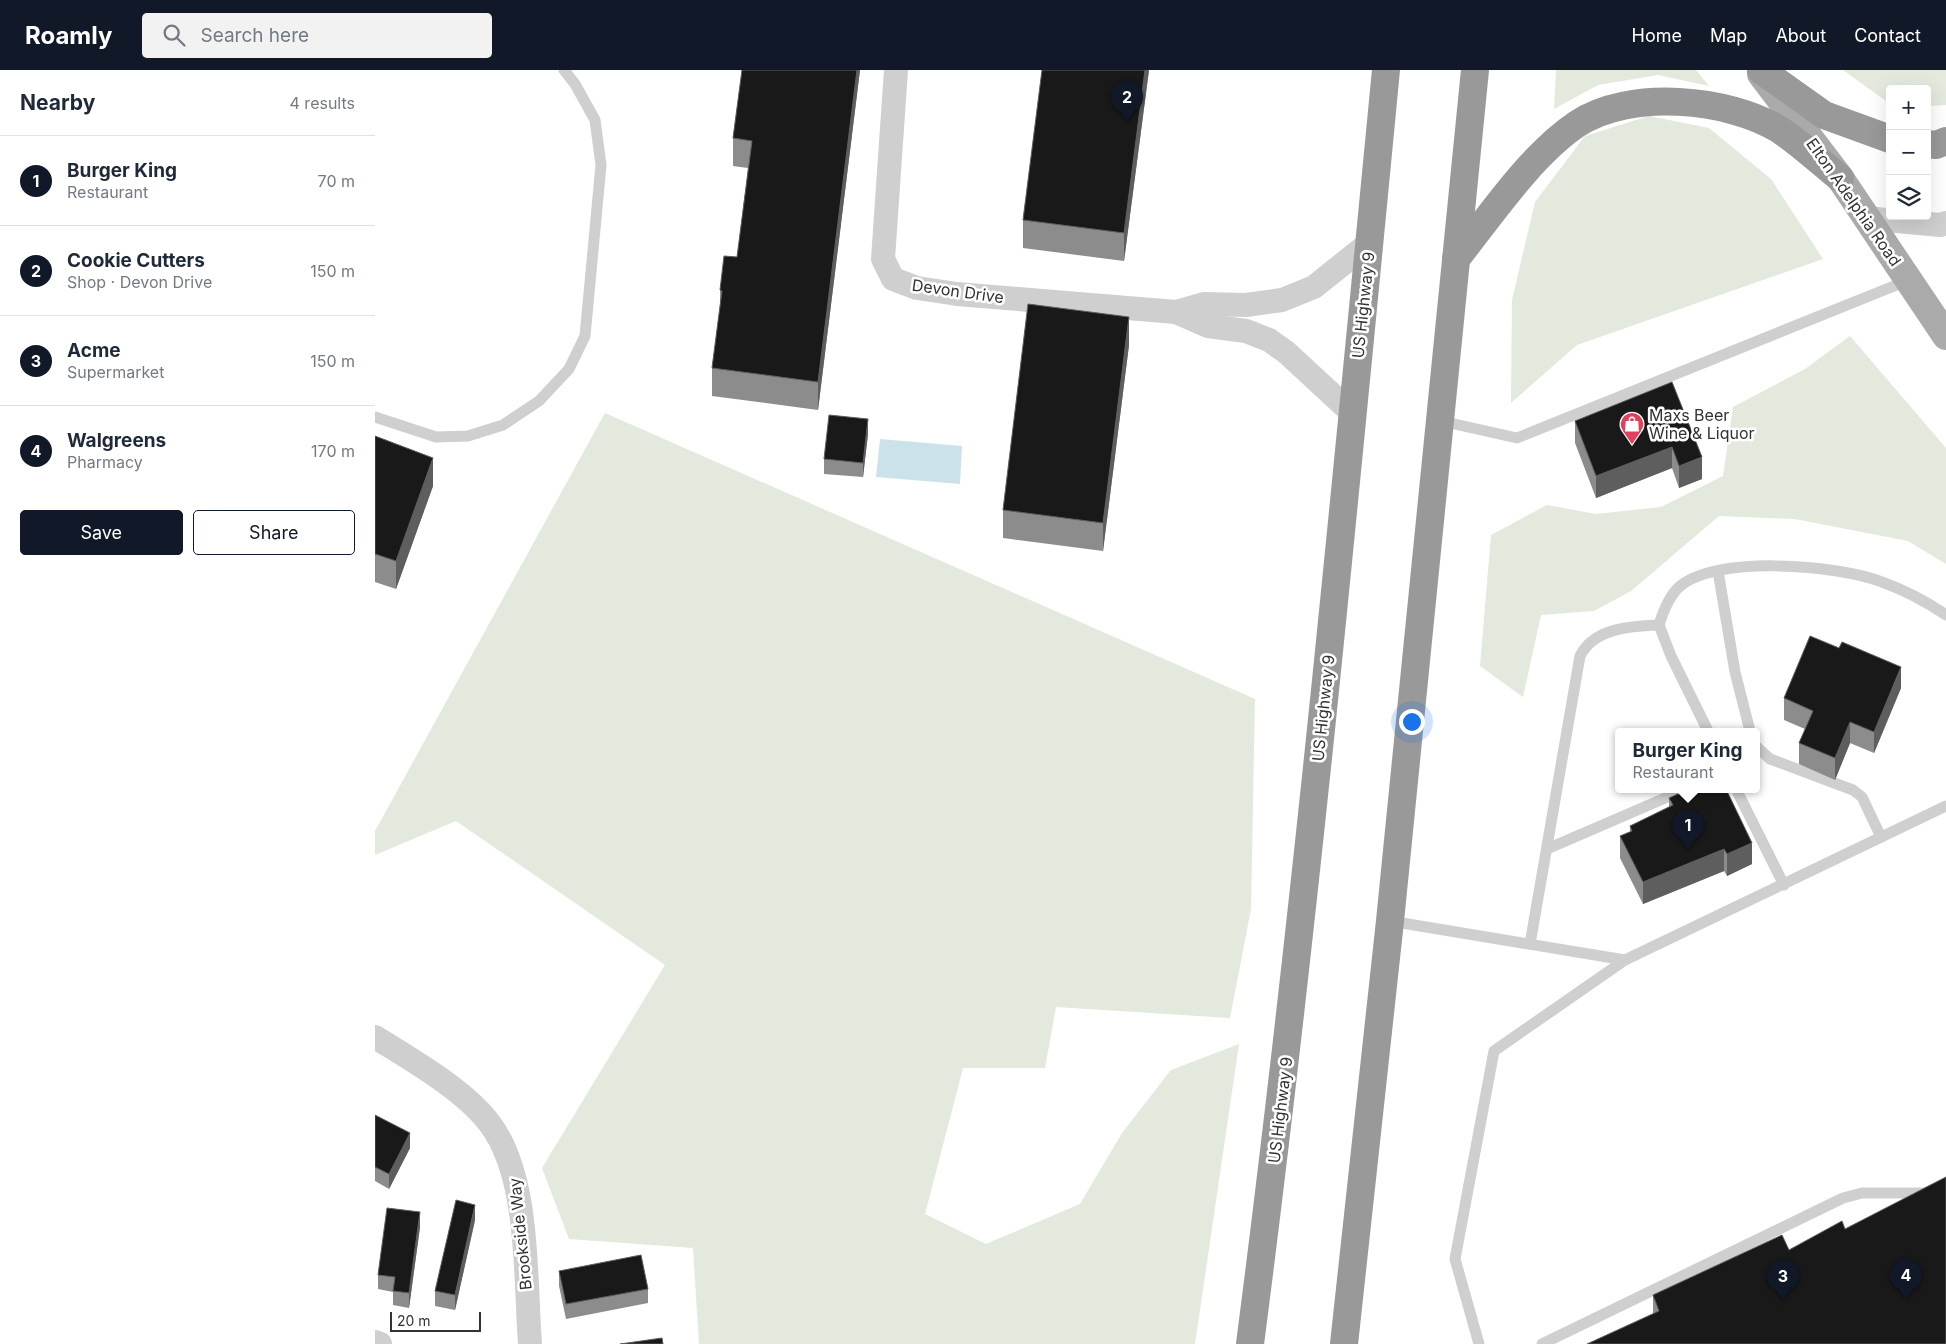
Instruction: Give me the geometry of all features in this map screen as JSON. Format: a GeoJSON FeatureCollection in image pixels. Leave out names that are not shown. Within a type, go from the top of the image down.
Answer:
{"type":"FeatureCollection","features":[{"type":"Feature","properties":{"kind":"highway","name":"US Highway 9"},"geometry":{"type":"LineString","coordinates":[[1250,1344],[1280,1113],[1305,884],[1386,70]]}},
{"type":"Feature","properties":{"kind":"highway"},"geometry":{"type":"LineString","coordinates":[[1344,1344],[1391,921],[1475,70]]}},
{"type":"Feature","properties":{"kind":"highway"},"geometry":{"type":"LineString","coordinates":[[1760,70],[1823,115],[1886,137]]}},
{"type":"Feature","properties":{"kind":"highway"},"geometry":{"type":"LineString","coordinates":[[1456,259],[1514,186],[1554,142],[1578,123],[1606,110],[1630,104],[1656,101],[1722,106],[1780,130],[1840,178]]}},
{"type":"Feature","properties":{"kind":"highway"},"geometry":{"type":"LineString","coordinates":[[1931,144],[1936,145],[1946,141]]}},
{"type":"Feature","properties":{"kind":"main road","name":"Elton Adelphia Road"},"geometry":{"type":"LineString","coordinates":[[1760,70],[1840,178],[1946,334]]}},
{"type":"Feature","properties":{"kind":"street","name":"Devon Drive"},"geometry":{"type":"LineString","coordinates":[[896,70],[883,244],[883,259],[893,279],[917,288],[957,294],[1176,312]]}},
{"type":"Feature","properties":{"kind":"street"},"geometry":{"type":"LineString","coordinates":[[1867,218],[1940,225],[1946,223]]}},
{"type":"Feature","properties":{"kind":"street"},"geometry":{"type":"LineString","coordinates":[[1176,312],[1205,304],[1246,305],[1282,300],[1314,287],[1369,243]]}},
{"type":"Feature","properties":{"kind":"street"},"geometry":{"type":"LineString","coordinates":[[1176,312],[1208,326],[1246,332],[1269,340],[1286,352],[1352,413]]}},
{"type":"Feature","properties":{"kind":"street","name":"Brookside Way"},"geometry":{"type":"LineString","coordinates":[[375,1037],[413,1061],[471,1104],[489,1122],[503,1145],[514,1173],[521,1214],[530,1344]]}},
{"type":"Feature","properties":{"kind":"street"},"geometry":{"type":"LineString","coordinates":[[375,1342],[380,1344]]}},
{"type":"Feature","properties":{"kind":"lane"},"geometry":{"type":"LineString","coordinates":[[375,417],[436,437],[468,436],[503,425],[539,401],[569,369],[585,336],[601,164],[595,120],[575,84],[564,70]]}},
{"type":"Feature","properties":{"kind":"lane"},"geometry":{"type":"LineString","coordinates":[[1441,421],[1517,438],[1909,280]]}},
{"type":"Feature","properties":{"kind":"lane"},"geometry":{"type":"LineString","coordinates":[[1707,728],[1671,656],[1659,625],[1669,600],[1678,588],[1694,577],[1718,571],[1761,565],[1827,569],[1881,581],[1933,606],[1946,615]]}},
{"type":"Feature","properties":{"kind":"lane"},"geometry":{"type":"LineString","coordinates":[[1718,571],[1735,672],[1750,728]]}},
{"type":"Feature","properties":{"kind":"lane"},"geometry":{"type":"LineString","coordinates":[[1530,944],[1580,656],[1584,647],[1608,632],[1640,626],[1659,625]]}},
{"type":"Feature","properties":{"kind":"lane"},"geometry":{"type":"LineString","coordinates":[[1760,750],[1770,759],[1853,790],[1862,797],[1881,837]]}},
{"type":"Feature","properties":{"kind":"lane"},"geometry":{"type":"LineString","coordinates":[[1547,849],[1677,793]]}},
{"type":"Feature","properties":{"kind":"lane"},"geometry":{"type":"LineString","coordinates":[[1738,793],[1784,884]]}},
{"type":"Feature","properties":{"kind":"lane"},"geometry":{"type":"LineString","coordinates":[[1479,1344],[1455,1258],[1494,1051],[1625,960],[1946,806]]}},
{"type":"Feature","properties":{"kind":"lane"},"geometry":{"type":"LineString","coordinates":[[1391,921],[1625,960]]}},
{"type":"Feature","properties":{"kind":"lane"},"geometry":{"type":"LineString","coordinates":[[1542,1344],[1843,1198],[1862,1193],[1925,1193],[1946,1183]]}},
{"type":"Feature","properties":{"kind":"shaded area"},"geometry":{"type":"Polygon","coordinates":[[[1556,70],[1696,70],[1709,86],[1658,75],[1598,85],[1554,109],[1556,70]]]}},
{"type":"Feature","properties":{"kind":"shaded area"},"geometry":{"type":"Polygon","coordinates":[[[1843,70],[1946,70],[1946,105],[1931,106],[1931,85],[1886,85],[1886,101],[1843,70]]]}},
{"type":"Feature","properties":{"kind":"shaded area"},"geometry":{"type":"Polygon","coordinates":[[[1649,116],[1709,128],[1771,179],[1823,259],[1577,345],[1511,403],[1512,300],[1535,202],[1585,136],[1649,116]]]}},
{"type":"Feature","properties":{"kind":"shaded area"},"geometry":{"type":"Polygon","coordinates":[[[1850,336],[1946,448],[1946,564],[1908,541],[1795,519],[1719,516],[1631,591],[1594,611],[1541,615],[1523,697],[1480,666],[1491,535],[1547,505],[1596,514],[1661,507],[1723,476],[1733,407],[1805,369],[1850,336]]]}},
{"type":"Feature","properties":{"kind":"shaded area"},"geometry":{"type":"Polygon","coordinates":[[[605,413],[1255,699],[1251,909],[1230,1018],[1056,1007],[1045,1068],[963,1068],[925,1214],[986,1244],[1080,1204],[1122,1133],[1171,1070],[1239,1044],[1195,1344],[699,1344],[693,1248],[569,1239],[542,1168],[665,965],[456,821],[375,855],[375,831],[605,413]]]}},
{"type":"Feature","properties":{"kind":"water"},"geometry":{"type":"Polygon","coordinates":[[[880,439],[962,446],[960,484],[876,477],[880,439]]]}},
{"type":"Feature","properties":{"kind":"building"},"geometry":{"type":"Polygon","coordinates":[[[742,70],[857,70],[818,382],[712,368],[722,291],[720,290],[724,256],[737,257],[752,141],[733,138],[742,70]]]}},
{"type":"Feature","properties":{"kind":"building"},"geometry":{"type":"Polygon","coordinates":[[[1042,70],[1145,70],[1124,233],[1023,220],[1042,70]]]}},
{"type":"Feature","properties":{"kind":"building"},"geometry":{"type":"Polygon","coordinates":[[[1028,304],[1129,317],[1103,523],[1003,510],[1028,304]]]}},
{"type":"Feature","properties":{"kind":"building"},"geometry":{"type":"Polygon","coordinates":[[[1672,382],[1702,457],[1679,466],[1672,447],[1596,476],[1575,421],[1672,382]]]}},
{"type":"Feature","properties":{"kind":"building"},"geometry":{"type":"Polygon","coordinates":[[[829,415],[868,419],[863,463],[824,459],[829,415]]]}},
{"type":"Feature","properties":{"kind":"building"},"geometry":{"type":"Polygon","coordinates":[[[375,436],[433,458],[396,561],[375,554],[375,436]]]}},
{"type":"Feature","properties":{"kind":"building"},"geometry":{"type":"Polygon","coordinates":[[[1810,636],[1839,648],[1842,642],[1901,667],[1874,732],[1850,722],[1835,758],[1799,743],[1813,711],[1784,698],[1810,636]]]}},
{"type":"Feature","properties":{"kind":"building"},"geometry":{"type":"Polygon","coordinates":[[[1680,793],[1728,793],[1752,843],[1727,854],[1724,849],[1643,882],[1620,836],[1632,831],[1630,826],[1673,805],[1669,798],[1680,793]]]}},
{"type":"Feature","properties":{"kind":"building"},"geometry":{"type":"Polygon","coordinates":[[[375,1115],[410,1133],[389,1174],[375,1167],[375,1115]]]}},
{"type":"Feature","properties":{"kind":"building"},"geometry":{"type":"Polygon","coordinates":[[[1946,1177],[1946,1344],[1587,1344],[1659,1311],[1653,1295],[1782,1235],[1789,1250],[1842,1221],[1845,1229],[1946,1177]]]}},
{"type":"Feature","properties":{"kind":"building"},"geometry":{"type":"Polygon","coordinates":[[[456,1200],[475,1205],[455,1295],[435,1291],[456,1200]]]}},
{"type":"Feature","properties":{"kind":"building"},"geometry":{"type":"Polygon","coordinates":[[[387,1208],[420,1212],[409,1293],[393,1291],[395,1277],[378,1275],[387,1208]]]}},
{"type":"Feature","properties":{"kind":"building"},"geometry":{"type":"Polygon","coordinates":[[[641,1255],[648,1289],[566,1304],[559,1271],[641,1255]]]}},
{"type":"Feature","properties":{"kind":"building"},"geometry":{"type":"Polygon","coordinates":[[[662,1338],[663,1344],[620,1344],[662,1338]]]}},
{"type":"Feature","properties":{"kind":"place","name":"Cookie Cutters"},"geometry":{"type":"Point","coordinates":[1127,122]}},
{"type":"Feature","properties":{"kind":"place","name":"Maxs Beer Wine & Liquor"},"geometry":{"type":"Point","coordinates":[1632,445]}},
{"type":"Feature","properties":{"kind":"place","name":"Burger King"},"geometry":{"type":"Point","coordinates":[1688,850]}},
{"type":"Feature","properties":{"kind":"place","name":"Walgreens"},"geometry":{"type":"Point","coordinates":[1906,1300]}},
{"type":"Feature","properties":{"kind":"place","name":"Acme"},"geometry":{"type":"Point","coordinates":[1783,1301]}}]}
